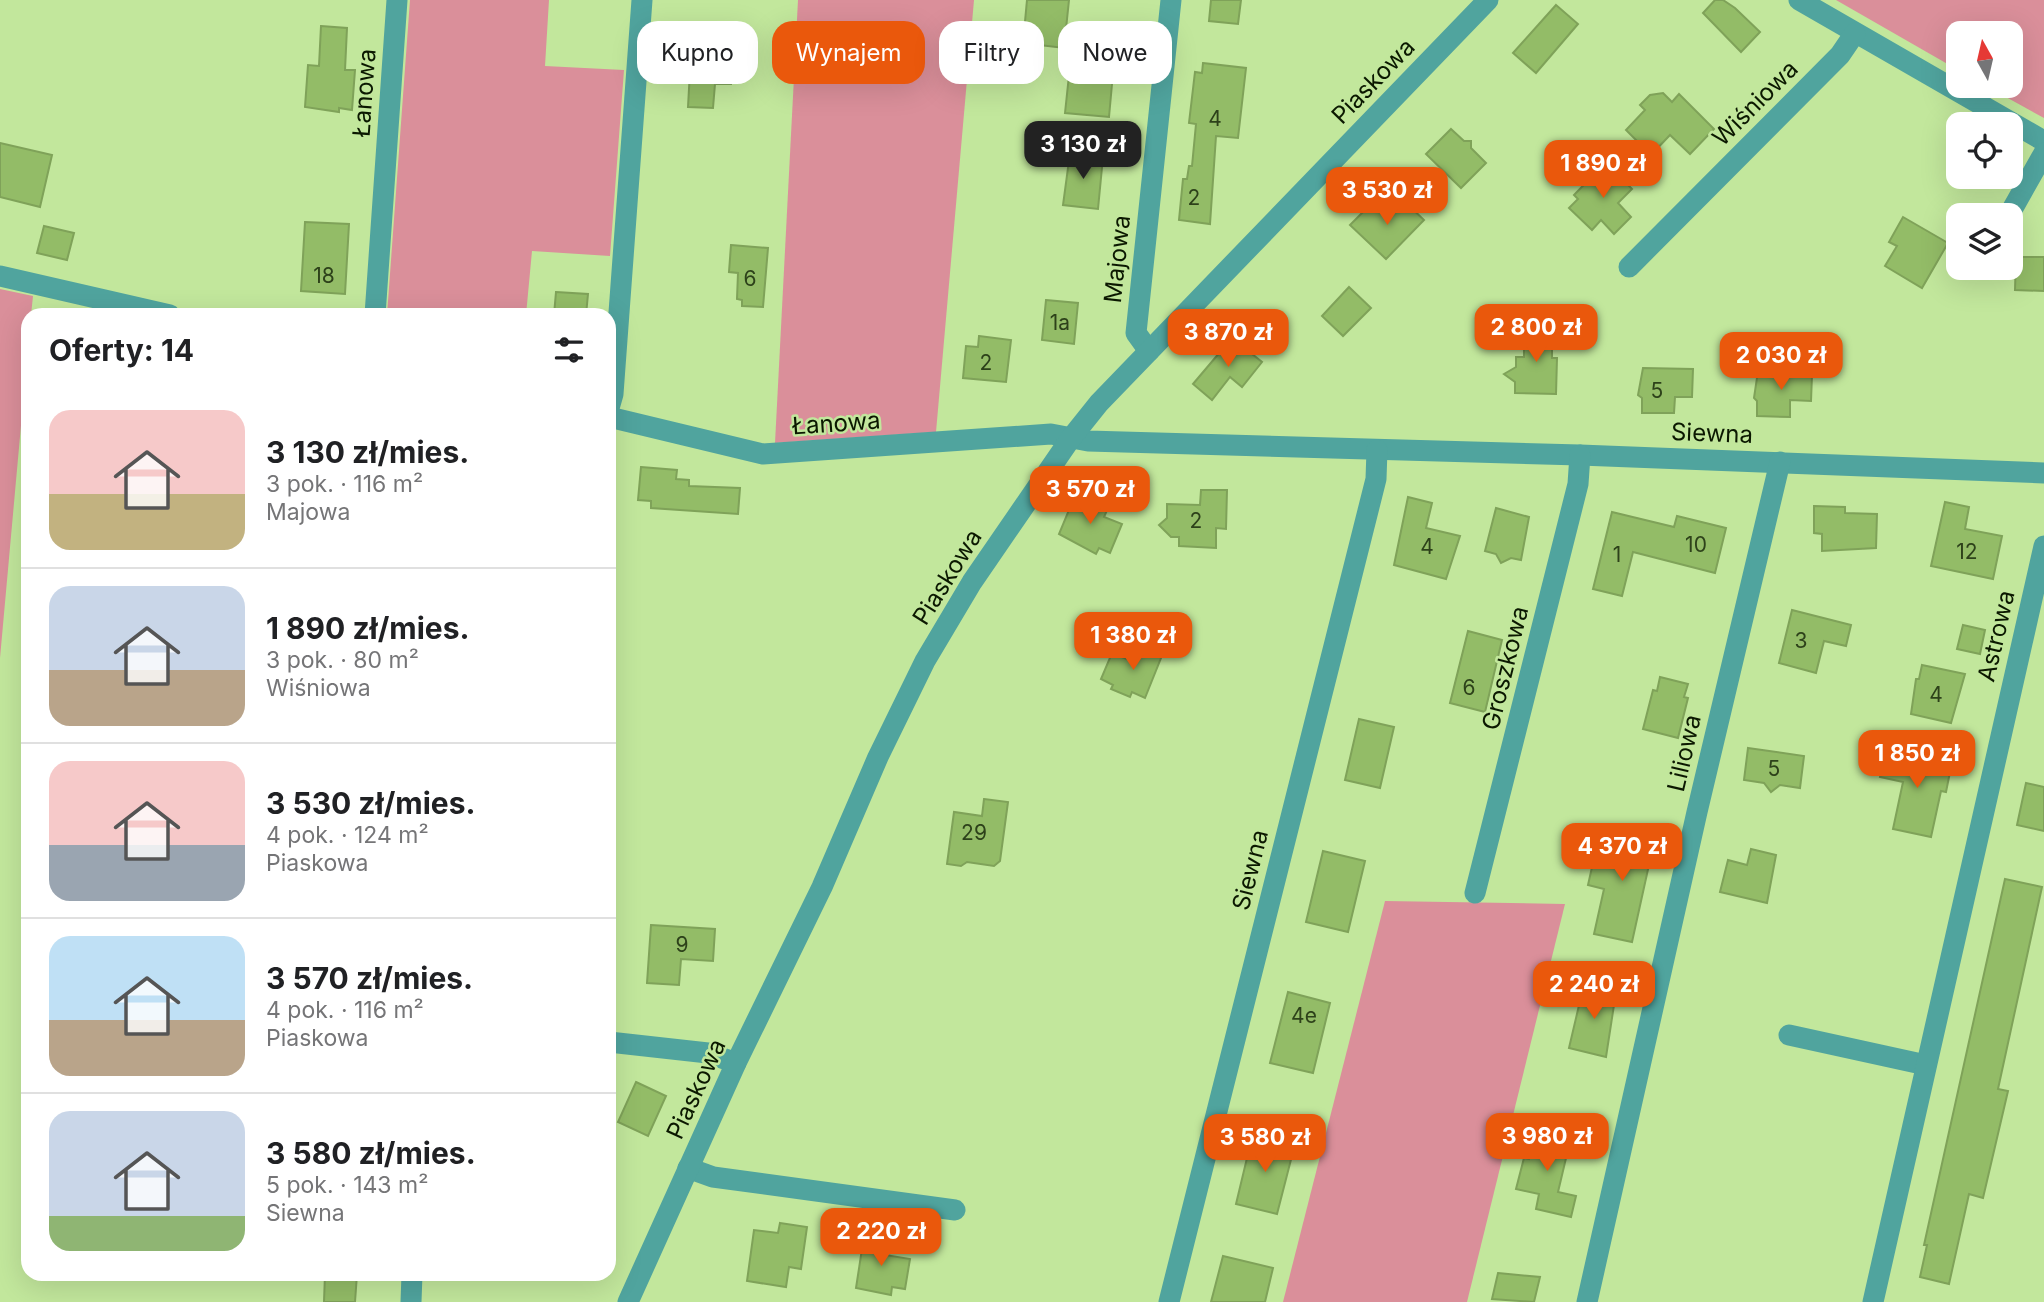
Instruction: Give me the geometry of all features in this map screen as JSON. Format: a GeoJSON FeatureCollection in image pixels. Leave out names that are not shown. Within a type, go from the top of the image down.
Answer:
{"type":"FeatureCollection","features":[{"type":"Feature","properties":{"kind":"street","name":"Łanowa"},"geometry":{"type":"LineString","coordinates":[[375,308],[397,0]]}},
{"type":"Feature","properties":{"kind":"street"},"geometry":{"type":"LineString","coordinates":[[616,353],[642,0]]}},
{"type":"Feature","properties":{"kind":"street","name":"Majowa"},"geometry":{"type":"LineString","coordinates":[[1149,351],[1136,333],[1171,0]]}},
{"type":"Feature","properties":{"kind":"street","name":"Piaskowa"},"geometry":{"type":"LineString","coordinates":[[628,1302],[736,1063],[822,887],[878,757],[925,661],[972,582],[1071,438],[1099,403],[1488,0]]}},
{"type":"Feature","properties":{"kind":"street"},"geometry":{"type":"LineString","coordinates":[[1799,0],[2044,141]]}},
{"type":"Feature","properties":{"kind":"street","name":"Wiśniowa"},"geometry":{"type":"LineString","coordinates":[[1629,267],[1840,55],[1855,33]]}},
{"type":"Feature","properties":{"kind":"street"},"geometry":{"type":"LineString","coordinates":[[2016,203],[2044,153]]}},
{"type":"Feature","properties":{"kind":"street"},"geometry":{"type":"LineString","coordinates":[[0,276],[139,308]]}},
{"type":"Feature","properties":{"kind":"street","name":"Łanowa"},"geometry":{"type":"LineString","coordinates":[[616,419],[763,454],[1051,433],[1071,438]]}},
{"type":"Feature","properties":{"kind":"street","name":"Siewna"},"geometry":{"type":"LineString","coordinates":[[1071,438],[1088,441],[1580,455],[2044,473]]}},
{"type":"Feature","properties":{"kind":"street","name":"Siewna"},"geometry":{"type":"LineString","coordinates":[[1169,1302],[1376,478],[1377,450]]}},
{"type":"Feature","properties":{"kind":"street","name":"Groszkowa"},"geometry":{"type":"LineString","coordinates":[[1475,893],[1578,484],[1580,455]]}},
{"type":"Feature","properties":{"kind":"street","name":"Liliowa"},"geometry":{"type":"LineString","coordinates":[[1587,1302],[1697,812],[1780,462]]}},
{"type":"Feature","properties":{"kind":"street","name":"Astrowa"},"geometry":{"type":"LineString","coordinates":[[1872,1302],[2044,546]]}},
{"type":"Feature","properties":{"kind":"street"},"geometry":{"type":"LineString","coordinates":[[1789,1035],[1926,1065]]}},
{"type":"Feature","properties":{"kind":"street"},"geometry":{"type":"LineString","coordinates":[[616,1043],[708,1052],[736,1063]]}},
{"type":"Feature","properties":{"kind":"street"},"geometry":{"type":"LineString","coordinates":[[688,1168],[713,1177],[955,1210]]}},
{"type":"Feature","properties":{"kind":"street"},"geometry":{"type":"LineString","coordinates":[[411,1302],[412,1281]]}},
{"type":"Feature","properties":{"kind":"shaded area"},"geometry":{"type":"Polygon","coordinates":[[[410,0],[549,0],[545,66],[624,70],[610,256],[532,251],[527,308],[388,308],[410,0]]]}},
{"type":"Feature","properties":{"kind":"shaded area"},"geometry":{"type":"Polygon","coordinates":[[[798,0],[974,0],[972,21],[939,21],[939,84],[967,84],[936,432],[775,443],[794,84],[925,84],[925,21],[797,21],[798,0]]]}},
{"type":"Feature","properties":{"kind":"shaded area"},"geometry":{"type":"Polygon","coordinates":[[[1836,0],[2044,0],[2044,118],[2008,98],[2023,98],[2023,21],[1946,21],[1946,63],[1836,0]]]}},
{"type":"Feature","properties":{"kind":"shaded area"},"geometry":{"type":"Polygon","coordinates":[[[0,289],[33,296],[32,308],[21,308],[21,426],[0,658],[0,289]]]}},
{"type":"Feature","properties":{"kind":"shaded area"},"geometry":{"type":"Polygon","coordinates":[[[1385,901],[1565,904],[1467,1302],[1283,1302],[1385,901]]]}},
{"type":"Feature","properties":{"kind":"building"},"geometry":{"type":"Polygon","coordinates":[[[1027,0],[1069,0],[1067,21],[1058,21],[1058,47],[1044,46],[1044,21],[1025,21],[1027,0]]]}},
{"type":"Feature","properties":{"kind":"building"},"geometry":{"type":"Polygon","coordinates":[[[1211,0],[1241,0],[1238,24],[1209,21],[1211,0]]]}},
{"type":"Feature","properties":{"kind":"building"},"geometry":{"type":"Polygon","coordinates":[[[1715,0],[1723,0],[1735,8],[1760,32],[1741,52],[1703,13],[1715,0]]]}},
{"type":"Feature","properties":{"kind":"building"},"geometry":{"type":"Polygon","coordinates":[[[1556,5],[1578,24],[1536,73],[1513,53],[1556,5]]]}},
{"type":"Feature","properties":{"kind":"building"},"geometry":{"type":"Polygon","coordinates":[[[321,26],[347,28],[345,70],[355,70],[352,110],[339,108],[339,112],[305,107],[308,65],[319,66],[321,26]]]}},
{"type":"Feature","properties":{"kind":"building"},"geometry":{"type":"Polygon","coordinates":[[[1203,63],[1246,68],[1238,138],[1216,136],[1210,224],[1179,220],[1183,179],[1187,179],[1189,166],[1192,166],[1196,124],[1189,123],[1195,72],[1202,73],[1203,63]]]}},
{"type":"Feature","properties":{"kind":"building"},"geometry":{"type":"Polygon","coordinates":[[[689,84],[715,84],[713,108],[688,107],[689,84]]]}},
{"type":"Feature","properties":{"kind":"building"},"geometry":{"type":"Polygon","coordinates":[[[1068,84],[1112,84],[1109,117],[1065,113],[1068,84]]]}},
{"type":"Feature","properties":{"kind":"building"},"geometry":{"type":"Polygon","coordinates":[[[1663,93],[1672,102],[1679,94],[1714,129],[1690,154],[1670,135],[1651,155],[1626,130],[1645,110],[1640,105],[1650,95],[1663,93]]]}},
{"type":"Feature","properties":{"kind":"building"},"geometry":{"type":"Polygon","coordinates":[[[1451,129],[1464,141],[1471,141],[1471,148],[1486,163],[1461,188],[1426,154],[1451,129]]]}},
{"type":"Feature","properties":{"kind":"building"},"geometry":{"type":"Polygon","coordinates":[[[0,143],[52,155],[40,207],[0,197],[0,143]]]}},
{"type":"Feature","properties":{"kind":"building"},"geometry":{"type":"Polygon","coordinates":[[[1070,153],[1103,157],[1098,209],[1063,205],[1070,153]]]}},
{"type":"Feature","properties":{"kind":"building"},"geometry":{"type":"Polygon","coordinates":[[[1606,162],[1632,189],[1618,203],[1631,217],[1614,234],[1601,220],[1592,230],[1569,208],[1578,199],[1574,195],[1606,162]]]}},
{"type":"Feature","properties":{"kind":"building"},"geometry":{"type":"Polygon","coordinates":[[[1375,200],[1390,215],[1404,201],[1424,220],[1386,259],[1350,225],[1375,200]]]}},
{"type":"Feature","properties":{"kind":"building"},"geometry":{"type":"Polygon","coordinates":[[[1903,217],[1946,242],[1946,246],[1922,288],[1885,266],[1897,246],[1889,242],[1903,217]]]}},
{"type":"Feature","properties":{"kind":"building"},"geometry":{"type":"Polygon","coordinates":[[[305,222],[349,224],[345,294],[301,291],[305,222]]]}},
{"type":"Feature","properties":{"kind":"building"},"geometry":{"type":"Polygon","coordinates":[[[44,226],[74,233],[67,260],[37,253],[44,226]]]}},
{"type":"Feature","properties":{"kind":"building"},"geometry":{"type":"Polygon","coordinates":[[[731,245],[768,248],[763,307],[742,306],[742,300],[737,299],[738,273],[729,272],[731,245]]]}},
{"type":"Feature","properties":{"kind":"building"},"geometry":{"type":"Polygon","coordinates":[[[2023,257],[2044,257],[2044,291],[2015,290],[2015,280],[2023,280],[2023,257]]]}},
{"type":"Feature","properties":{"kind":"building"},"geometry":{"type":"Polygon","coordinates":[[[1349,287],[1371,308],[1343,336],[1322,316],[1349,287]]]}},
{"type":"Feature","properties":{"kind":"building"},"geometry":{"type":"Polygon","coordinates":[[[556,292],[588,294],[587,308],[555,308],[556,292]]]}},
{"type":"Feature","properties":{"kind":"building"},"geometry":{"type":"Polygon","coordinates":[[[1046,300],[1078,303],[1074,344],[1042,340],[1046,300]]]}},
{"type":"Feature","properties":{"kind":"building"},"geometry":{"type":"Polygon","coordinates":[[[1524,328],[1552,329],[1552,358],[1557,358],[1556,394],[1515,393],[1515,382],[1504,374],[1516,367],[1516,357],[1524,357],[1524,328]]]}},
{"type":"Feature","properties":{"kind":"building"},"geometry":{"type":"Polygon","coordinates":[[[979,336],[1011,340],[1006,382],[963,378],[966,346],[978,347],[979,336]]]}},
{"type":"Feature","properties":{"kind":"building"},"geometry":{"type":"Polygon","coordinates":[[[1232,338],[1262,362],[1242,387],[1230,377],[1212,400],[1193,384],[1232,338]]]}},
{"type":"Feature","properties":{"kind":"building"},"geometry":{"type":"Polygon","coordinates":[[[1643,368],[1693,369],[1692,397],[1675,397],[1674,413],[1642,413],[1642,398],[1638,395],[1643,368]]]}},
{"type":"Feature","properties":{"kind":"building"},"geometry":{"type":"Polygon","coordinates":[[[1758,371],[1812,375],[1811,401],[1790,400],[1790,417],[1757,416],[1757,401],[1754,398],[1758,371]]]}},
{"type":"Feature","properties":{"kind":"building"},"geometry":{"type":"Polygon","coordinates":[[[641,467],[677,470],[676,479],[689,480],[689,486],[740,488],[738,514],[651,508],[651,501],[638,500],[641,467]]]}},
{"type":"Feature","properties":{"kind":"building"},"geometry":{"type":"Polygon","coordinates":[[[1201,490],[1227,490],[1226,529],[1216,528],[1216,548],[1179,546],[1179,537],[1171,537],[1159,525],[1167,518],[1167,504],[1200,505],[1201,490]]]}},
{"type":"Feature","properties":{"kind":"building"},"geometry":{"type":"Polygon","coordinates":[[[1082,497],[1108,508],[1104,517],[1122,524],[1110,553],[1099,548],[1096,554],[1059,534],[1074,498],[1080,501],[1082,497]]]}},
{"type":"Feature","properties":{"kind":"building"},"geometry":{"type":"Polygon","coordinates":[[[1408,497],[1432,503],[1426,528],[1460,536],[1446,579],[1394,565],[1408,497]]]}},
{"type":"Feature","properties":{"kind":"building"},"geometry":{"type":"Polygon","coordinates":[[[1945,502],[1969,507],[1965,529],[2002,536],[1993,579],[1931,566],[1945,502]]]}},
{"type":"Feature","properties":{"kind":"building"},"geometry":{"type":"Polygon","coordinates":[[[1814,506],[1845,507],[1845,513],[1877,514],[1876,548],[1822,551],[1822,534],[1814,533],[1814,506]]]}},
{"type":"Feature","properties":{"kind":"building"},"geometry":{"type":"Polygon","coordinates":[[[1496,508],[1529,517],[1521,560],[1511,558],[1501,563],[1496,554],[1485,551],[1496,508]]]}},
{"type":"Feature","properties":{"kind":"building"},"geometry":{"type":"Polygon","coordinates":[[[1612,512],[1674,527],[1677,516],[1726,528],[1715,573],[1633,552],[1622,596],[1593,589],[1612,512]]]}},
{"type":"Feature","properties":{"kind":"building"},"geometry":{"type":"Polygon","coordinates":[[[1792,610],[1851,625],[1846,646],[1824,641],[1816,673],[1779,663],[1792,610]]]}},
{"type":"Feature","properties":{"kind":"building"},"geometry":{"type":"Polygon","coordinates":[[[1963,625],[1985,630],[1980,654],[1957,649],[1963,625]]]}},
{"type":"Feature","properties":{"kind":"building"},"geometry":{"type":"Polygon","coordinates":[[[1468,631],[1502,640],[1485,712],[1450,703],[1468,631]]]}},
{"type":"Feature","properties":{"kind":"building"},"geometry":{"type":"Polygon","coordinates":[[[1140,644],[1163,653],[1145,698],[1132,692],[1130,697],[1111,689],[1113,685],[1101,679],[1112,653],[1129,660],[1131,655],[1135,657],[1140,644]]]}},
{"type":"Feature","properties":{"kind":"building"},"geometry":{"type":"Polygon","coordinates":[[[1922,665],[1965,674],[1951,723],[1911,714],[1916,679],[1919,679],[1922,665]]]}},
{"type":"Feature","properties":{"kind":"building"},"geometry":{"type":"Polygon","coordinates":[[[1660,677],[1688,684],[1684,697],[1688,698],[1678,738],[1643,729],[1653,690],[1657,691],[1660,677]]]}},
{"type":"Feature","properties":{"kind":"building"},"geometry":{"type":"Polygon","coordinates":[[[1359,719],[1394,727],[1380,788],[1345,780],[1359,719]]]}},
{"type":"Feature","properties":{"kind":"building"},"geometry":{"type":"Polygon","coordinates":[[[1748,748],[1804,756],[1800,788],[1780,785],[1771,792],[1764,783],[1744,780],[1748,748]]]}},
{"type":"Feature","properties":{"kind":"building"},"geometry":{"type":"Polygon","coordinates":[[[1886,752],[1917,759],[1918,755],[1948,761],[1947,766],[1951,767],[1946,792],[1941,791],[1931,837],[1893,829],[1903,782],[1880,777],[1886,752]]]}},
{"type":"Feature","properties":{"kind":"building"},"geometry":{"type":"Polygon","coordinates":[[[2026,783],[2044,787],[2044,831],[2017,825],[2026,783]]]}},
{"type":"Feature","properties":{"kind":"building"},"geometry":{"type":"Polygon","coordinates":[[[984,799],[1008,802],[1000,861],[994,866],[967,862],[961,866],[947,864],[954,812],[982,816],[984,799]]]}},
{"type":"Feature","properties":{"kind":"building"},"geometry":{"type":"Polygon","coordinates":[[[1626,826],[1656,833],[1632,942],[1594,934],[1604,889],[1588,885],[1597,845],[1620,850],[1626,826]]]}},
{"type":"Feature","properties":{"kind":"building"},"geometry":{"type":"Polygon","coordinates":[[[1751,849],[1776,855],[1767,903],[1720,892],[1728,860],[1747,865],[1751,849]]]}},
{"type":"Feature","properties":{"kind":"building"},"geometry":{"type":"Polygon","coordinates":[[[1323,851],[1365,861],[1348,932],[1306,922],[1323,851]]]}},
{"type":"Feature","properties":{"kind":"building"},"geometry":{"type":"Polygon","coordinates":[[[2005,879],[2042,887],[1998,1089],[2008,1091],[1983,1198],[1969,1194],[1949,1284],[1920,1277],[1927,1245],[1924,1245],[2005,879]]]}},
{"type":"Feature","properties":{"kind":"building"},"geometry":{"type":"Polygon","coordinates":[[[651,925],[715,929],[713,961],[681,959],[679,985],[647,983],[651,925]]]}},
{"type":"Feature","properties":{"kind":"building"},"geometry":{"type":"Polygon","coordinates":[[[1584,984],[1616,992],[1606,1057],[1569,1048],[1584,984]]]}},
{"type":"Feature","properties":{"kind":"building"},"geometry":{"type":"Polygon","coordinates":[[[1288,992],[1330,1003],[1313,1073],[1270,1063],[1288,992]]]}},
{"type":"Feature","properties":{"kind":"building"},"geometry":{"type":"Polygon","coordinates":[[[636,1082],[666,1096],[648,1136],[618,1122],[636,1082]]]}},
{"type":"Feature","properties":{"kind":"building"},"geometry":{"type":"Polygon","coordinates":[[[1536,1129],[1571,1137],[1558,1192],[1576,1196],[1571,1217],[1536,1209],[1539,1194],[1516,1189],[1524,1158],[1529,1159],[1536,1129]]]}},
{"type":"Feature","properties":{"kind":"building"},"geometry":{"type":"Polygon","coordinates":[[[1253,1133],[1295,1144],[1277,1214],[1236,1204],[1253,1133]]]}},
{"type":"Feature","properties":{"kind":"building"},"geometry":{"type":"Polygon","coordinates":[[[780,1223],[807,1227],[801,1269],[789,1267],[786,1287],[747,1281],[754,1230],[778,1233],[780,1223]]]}},
{"type":"Feature","properties":{"kind":"building"},"geometry":{"type":"Polygon","coordinates":[[[864,1236],[887,1240],[885,1255],[910,1259],[905,1289],[892,1287],[891,1295],[856,1288],[864,1236]]]}},
{"type":"Feature","properties":{"kind":"building"},"geometry":{"type":"Polygon","coordinates":[[[1223,1256],[1273,1268],[1265,1302],[1211,1302],[1223,1256]]]}},
{"type":"Feature","properties":{"kind":"building"},"geometry":{"type":"Polygon","coordinates":[[[1498,1273],[1540,1277],[1534,1302],[1492,1299],[1498,1273]]]}},
{"type":"Feature","properties":{"kind":"building"},"geometry":{"type":"Polygon","coordinates":[[[325,1281],[356,1281],[355,1302],[324,1302],[325,1281]]]}}]}
